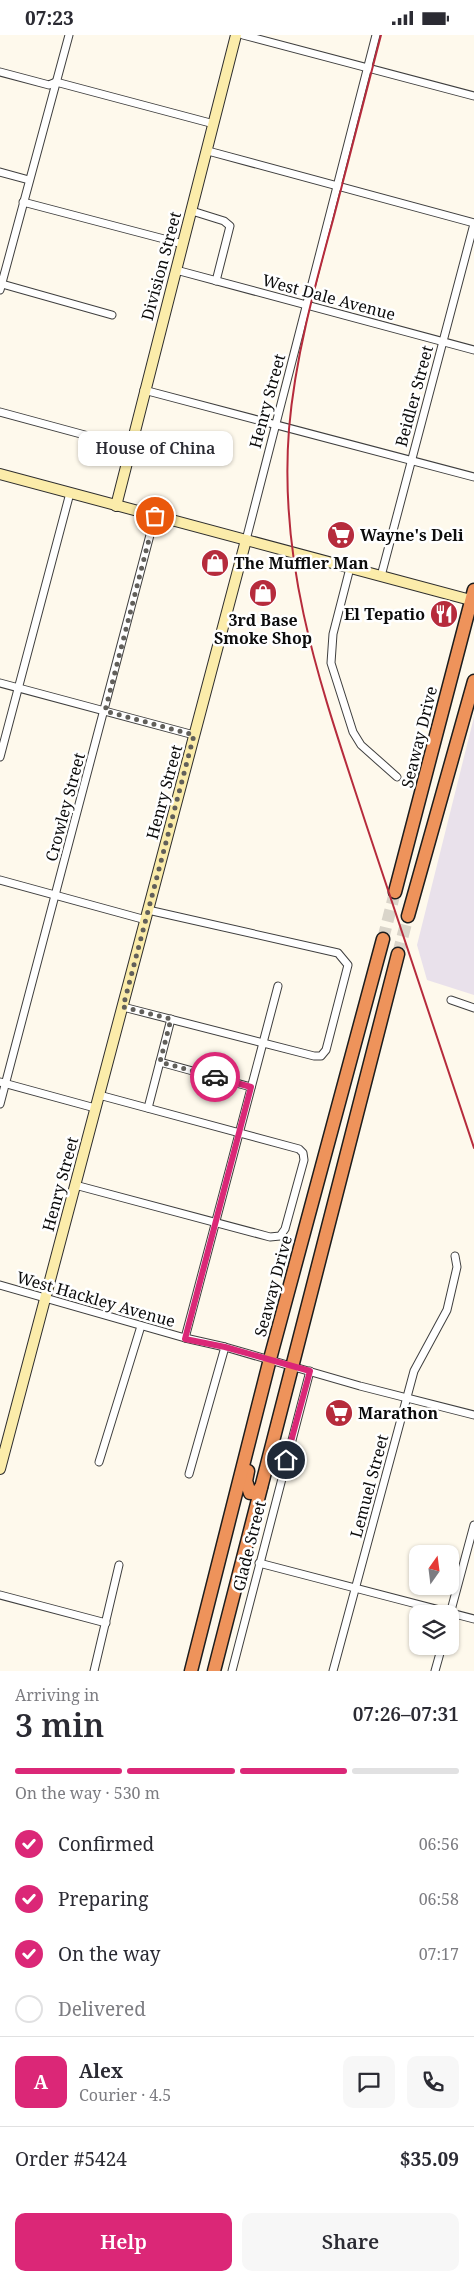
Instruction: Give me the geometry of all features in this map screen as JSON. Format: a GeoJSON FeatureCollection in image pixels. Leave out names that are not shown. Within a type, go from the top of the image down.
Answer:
{"type":"FeatureCollection","features":[{"type":"Feature","properties":{"kind":"highway","name":"Seaway Drive"},"geometry":{"type":"LineString","coordinates":[[396,891],[473,597]]}},
{"type":"Feature","properties":{"kind":"highway"},"geometry":{"type":"LineString","coordinates":[[462,729],[451,741],[445,742],[443,739],[445,720],[469,628],[467,616]]}},
{"type":"Feature","properties":{"kind":"highway"},"geometry":{"type":"LineString","coordinates":[[408,916],[474,681]]}},
{"type":"Feature","properties":{"kind":"highway","name":"Seaway Drive"},"geometry":{"type":"LineString","coordinates":[[190,1671],[270,1359],[383,939]]}},
{"type":"Feature","properties":{"kind":"highway"},"geometry":{"type":"LineString","coordinates":[[214,1671],[398,954]]}},
{"type":"Feature","properties":{"kind":"highway"},"geometry":{"type":"LineString","coordinates":[[296,1352],[294,1342],[321,1235],[318,1224],[311,1223],[306,1227]]}},
{"type":"Feature","properties":{"kind":"highway"},"geometry":{"type":"LineString","coordinates":[[261,1487],[256,1493],[252,1494],[247,1489],[246,1481],[268,1394],[267,1375]]}},
{"type":"Feature","properties":{"kind":"main road","name":"Division Street"},"geometry":{"type":"LineString","coordinates":[[116,506],[129,447],[209,152],[236,35]]}},
{"type":"Feature","properties":{"kind":"main road"},"geometry":{"type":"LineString","coordinates":[[0,474],[350,568],[473,597]]}},
{"type":"Feature","properties":{"kind":"main road","name":"Henry Street"},"geometry":{"type":"LineString","coordinates":[[0,1469],[246,540]]}},
{"type":"Feature","properties":{"kind":"street"},"geometry":{"type":"LineString","coordinates":[[69,35],[2,272],[3,286],[112,315]]}},
{"type":"Feature","properties":{"kind":"street"},"geometry":{"type":"LineString","coordinates":[[243,35],[474,96]]}},
{"type":"Feature","properties":{"kind":"street","name":"Henry Street"},"geometry":{"type":"LineString","coordinates":[[246,540],[376,35]]}},
{"type":"Feature","properties":{"kind":"street"},"geometry":{"type":"LineString","coordinates":[[0,72],[49,85],[56,82],[214,124]]}},
{"type":"Feature","properties":{"kind":"street"},"geometry":{"type":"LineString","coordinates":[[209,152],[474,223]]}},
{"type":"Feature","properties":{"kind":"street"},"geometry":{"type":"LineString","coordinates":[[0,172],[29,180]]}},
{"type":"Feature","properties":{"kind":"street"},"geometry":{"type":"LineString","coordinates":[[23,202],[183,244]]}},
{"type":"Feature","properties":{"kind":"street"},"geometry":{"type":"LineString","coordinates":[[192,211],[224,221],[230,226],[216,281]]}},
{"type":"Feature","properties":{"kind":"street","name":"Beidler Street"},"geometry":{"type":"LineString","coordinates":[[381,576],[474,223]]}},
{"type":"Feature","properties":{"kind":"street","name":"West Dale Avenue"},"geometry":{"type":"LineString","coordinates":[[176,270],[474,350]]}},
{"type":"Feature","properties":{"kind":"street"},"geometry":{"type":"LineString","coordinates":[[144,390],[474,477]]}},
{"type":"Feature","properties":{"kind":"street"},"geometry":{"type":"LineString","coordinates":[[0,412],[129,447]]}},
{"type":"Feature","properties":{"kind":"street"},"geometry":{"type":"LineString","coordinates":[[0,757],[70,493]]}},
{"type":"Feature","properties":{"kind":"street","name":"Crowley Street"},"geometry":{"type":"LineString","coordinates":[[0,1104],[3,1083],[56,895],[155,516]]}},
{"type":"Feature","properties":{"kind":"street"},"geometry":{"type":"LineString","coordinates":[[350,568],[333,634],[330,655],[331,663],[361,745],[398,777]]}},
{"type":"Feature","properties":{"kind":"street"},"geometry":{"type":"LineString","coordinates":[[0,683],[194,735]]}},
{"type":"Feature","properties":{"kind":"street"},"geometry":{"type":"LineString","coordinates":[[0,880],[56,895],[147,915],[338,953],[345,959],[348,965],[326,1050],[321,1056],[314,1056],[123,1007]]}},
{"type":"Feature","properties":{"kind":"street"},"geometry":{"type":"LineString","coordinates":[[185,1339],[278,986]]}},
{"type":"Feature","properties":{"kind":"street"},"geometry":{"type":"LineString","coordinates":[[451,1000],[474,1008]]}},
{"type":"Feature","properties":{"kind":"street"},"geometry":{"type":"LineString","coordinates":[[148,1108],[171,1019]]}},
{"type":"Feature","properties":{"kind":"street"},"geometry":{"type":"LineString","coordinates":[[160,1062],[251,1087]]}},
{"type":"Feature","properties":{"kind":"street"},"geometry":{"type":"LineString","coordinates":[[3,1083],[95,1108]]}},
{"type":"Feature","properties":{"kind":"street"},"geometry":{"type":"LineString","coordinates":[[75,1185],[270,1237],[280,1236],[287,1225],[304,1160],[303,1153],[295,1147],[99,1095]]}},
{"type":"Feature","properties":{"kind":"street","name":"Lemuel Street"},"geometry":{"type":"LineString","coordinates":[[333,1671],[418,1360],[443,1320],[447,1310],[457,1267],[455,1256]]}},
{"type":"Feature","properties":{"kind":"street","name":"West Hackley Avenue"},"geometry":{"type":"LineString","coordinates":[[0,1285],[185,1339],[225,1347],[474,1415]]}},
{"type":"Feature","properties":{"kind":"street"},"geometry":{"type":"LineString","coordinates":[[99,1463],[141,1326]]}},
{"type":"Feature","properties":{"kind":"street"},"geometry":{"type":"LineString","coordinates":[[189,1474],[225,1347]]}},
{"type":"Feature","properties":{"kind":"street","name":"Glade Street"},"geometry":{"type":"LineString","coordinates":[[232,1671],[310,1371]]}},
{"type":"Feature","properties":{"kind":"street"},"geometry":{"type":"LineString","coordinates":[[452,1605],[474,1525]]}},
{"type":"Feature","properties":{"kind":"street"},"geometry":{"type":"LineString","coordinates":[[259,1563],[420,1605]]}},
{"type":"Feature","properties":{"kind":"street"},"geometry":{"type":"LineString","coordinates":[[94,1671],[119,1565]]}},
{"type":"Feature","properties":{"kind":"street"},"geometry":{"type":"LineString","coordinates":[[0,1595],[106,1623]]}},
{"type":"Feature","properties":{"kind":"street"},"geometry":{"type":"LineString","coordinates":[[459,1615],[474,1619]]}},
{"type":"Feature","properties":{"kind":"street"},"geometry":{"type":"LineString","coordinates":[[435,1671],[439,1655]]}},
{"type":"Feature","properties":{"kind":"shaded area"},"geometry":{"type":"Polygon","coordinates":[[[474,717],[474,995],[427,980],[417,945],[474,717]]]}},
{"type":"Feature","properties":{"kind":"tunnel"},"geometry":{"type":"LineString","coordinates":[[383,939],[395,892]]}},
{"type":"Feature","properties":{"kind":"tunnel"},"geometry":{"type":"LineString","coordinates":[[398,954],[408,916]]}},
{"type":"Feature","properties":{"kind":"railway"},"geometry":{"type":"LineString","coordinates":[[381,35],[312,298],[296,376],[289,429],[287,481],[290,532],[297,582],[307,630],[334,727],[474,1148]]}},
{"type":"Feature","properties":{"kind":"way so far"},"geometry":{"type":"LineString","coordinates":[[155,516],[105,711],[194,735],[123,1007],[171,1019],[160,1062],[215,1077]]}},
{"type":"Feature","properties":{"kind":"place","name":"House of China"},"geometry":{"type":"Point","coordinates":[155,516]}},
{"type":"Feature","properties":{"kind":"place","name":"Wayne's Deli"},"geometry":{"type":"Point","coordinates":[341,535]}},
{"type":"Feature","properties":{"kind":"place","name":"The Muffler Man"},"geometry":{"type":"Point","coordinates":[215,563]}},
{"type":"Feature","properties":{"kind":"place","name":"3rd Base Smoke Shop"},"geometry":{"type":"Point","coordinates":[263,593]}},
{"type":"Feature","properties":{"kind":"place","name":"El Tepatio"},"geometry":{"type":"Point","coordinates":[444,614]}},
{"type":"Feature","properties":{"kind":"place","name":"Marathon"},"geometry":{"type":"Point","coordinates":[339,1413]}},
{"type":"Feature","properties":{"kind":"route"},"geometry":{"type":"LineString","coordinates":[[215,1077],[251,1087],[185,1339],[225,1347],[310,1371],[286,1460]]}}]}
